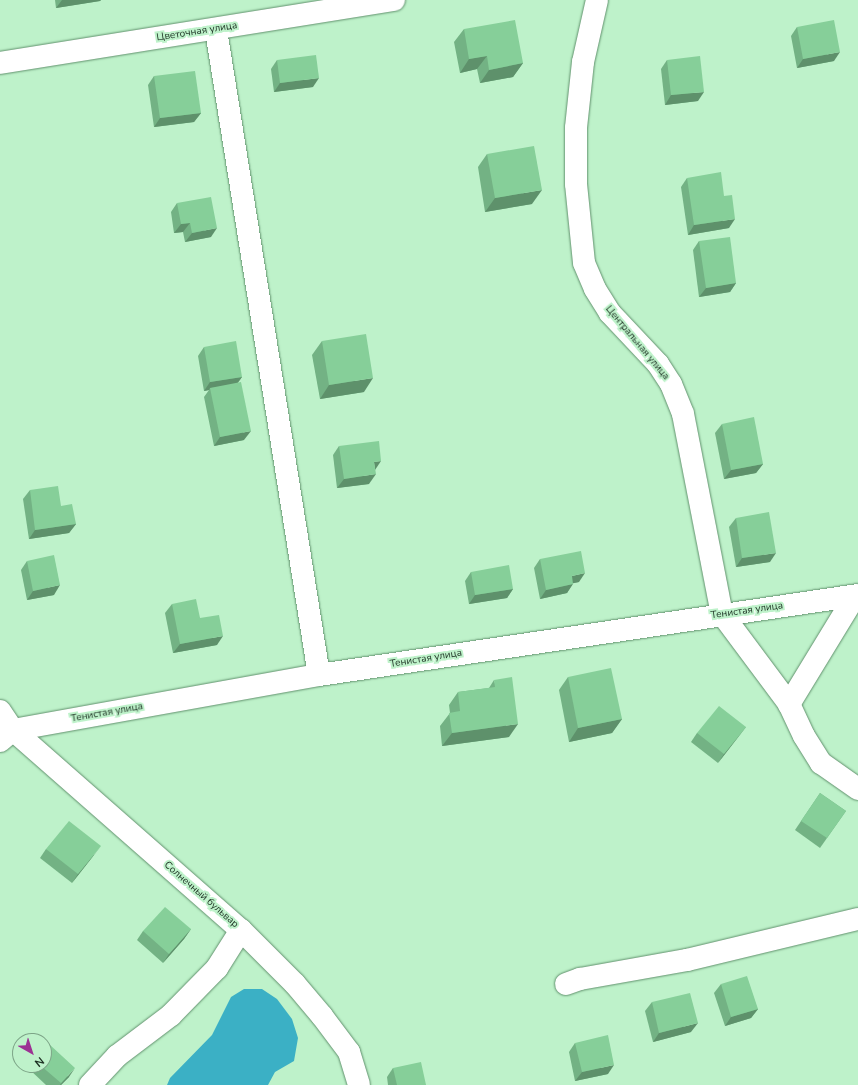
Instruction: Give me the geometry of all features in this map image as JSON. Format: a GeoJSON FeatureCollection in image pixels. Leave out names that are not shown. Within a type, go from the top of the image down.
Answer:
{"type":"FeatureCollection","features":[{"type":"Feature","properties":{"kind":"street","name":"Цветочная улица"},"geometry":{"type":"LineString","coordinates":[[0,63],[216,30],[394,0]]}},
{"type":"Feature","properties":{"kind":"street","name":"Центральная улица"},"geometry":{"type":"LineString","coordinates":[[597,0],[583,62],[576,128],[576,184],[584,263],[595,289],[610,313],[658,364],[671,384],[683,414],[722,614]]}},
{"type":"Feature","properties":{"kind":"street"},"geometry":{"type":"LineString","coordinates":[[216,30],[319,675]]}},
{"type":"Feature","properties":{"kind":"street"},"geometry":{"type":"LineString","coordinates":[[789,704],[857,595]]}},
{"type":"Feature","properties":{"kind":"street","name":"Тенистая улица"},"geometry":{"type":"LineString","coordinates":[[6,735],[319,675],[857,595]]}},
{"type":"Feature","properties":{"kind":"street"},"geometry":{"type":"LineString","coordinates":[[722,614],[789,704],[804,736],[821,763],[858,789]]}},
{"type":"Feature","properties":{"kind":"street","name":"Солнечный бульвар"},"geometry":{"type":"LineString","coordinates":[[0,711],[6,735],[241,930],[295,984],[322,1016],[349,1052],[359,1085]]}},
{"type":"Feature","properties":{"kind":"street"},"geometry":{"type":"LineString","coordinates":[[566,984],[580,979],[687,960],[858,919]]}},
{"type":"Feature","properties":{"kind":"street"},"geometry":{"type":"LineString","coordinates":[[90,1085],[117,1056],[172,1015],[217,968],[241,930]]}},
{"type":"Feature","properties":{"kind":"water"},"geometry":{"type":"Polygon","coordinates":[[[244,989],[262,989],[277,999],[292,1019],[298,1038],[294,1061],[275,1072],[268,1085],[167,1085],[170,1078],[212,1035],[231,997],[244,989]]]}},
{"type":"Feature","properties":{"kind":"building"},"geometry":{"type":"Polygon","coordinates":[[[515,20],[523,63],[489,70],[487,56],[469,59],[464,29],[515,20]]]}},
{"type":"Feature","properties":{"kind":"building"},"geometry":{"type":"Polygon","coordinates":[[[834,20],[840,52],[803,59],[797,27],[834,20]]]}},
{"type":"Feature","properties":{"kind":"building"},"geometry":{"type":"Polygon","coordinates":[[[316,55],[319,78],[280,83],[277,60],[316,55]]]}},
{"type":"Feature","properties":{"kind":"building"},"geometry":{"type":"Polygon","coordinates":[[[700,56],[704,92],[671,95],[667,60],[700,56]]]}},
{"type":"Feature","properties":{"kind":"building"},"geometry":{"type":"Polygon","coordinates":[[[195,71],[201,113],[160,118],[154,76],[195,71]]]}},
{"type":"Feature","properties":{"kind":"building"},"geometry":{"type":"Polygon","coordinates":[[[534,146],[542,190],[495,198],[487,154],[534,146]]]}},
{"type":"Feature","properties":{"kind":"building"},"geometry":{"type":"Polygon","coordinates":[[[721,172],[724,196],[732,195],[735,219],[694,225],[687,178],[721,172]]]}},
{"type":"Feature","properties":{"kind":"building"},"geometry":{"type":"Polygon","coordinates":[[[211,197],[217,228],[192,233],[190,223],[181,224],[177,203],[211,197]]]}},
{"type":"Feature","properties":{"kind":"building"},"geometry":{"type":"Polygon","coordinates":[[[730,237],[736,283],[706,288],[699,241],[730,237]]]}},
{"type":"Feature","properties":{"kind":"building"},"geometry":{"type":"Polygon","coordinates":[[[366,334],[373,378],[329,385],[322,341],[366,334]]]}},
{"type":"Feature","properties":{"kind":"building"},"geometry":{"type":"Polygon","coordinates":[[[236,341],[242,377],[210,382],[204,347],[236,341]]]}},
{"type":"Feature","properties":{"kind":"building"},"geometry":{"type":"Polygon","coordinates":[[[241,382],[251,431],[220,437],[210,388],[241,382]]]}},
{"type":"Feature","properties":{"kind":"building"},"geometry":{"type":"Polygon","coordinates":[[[754,417],[763,464],[731,470],[722,424],[754,417]]]}},
{"type":"Feature","properties":{"kind":"building"},"geometry":{"type":"Polygon","coordinates":[[[379,441],[381,461],[374,462],[376,474],[344,479],[339,446],[379,441]]]}},
{"type":"Feature","properties":{"kind":"building"},"geometry":{"type":"Polygon","coordinates":[[[58,486],[61,506],[72,504],[76,524],[35,530],[30,490],[58,486]]]}},
{"type":"Feature","properties":{"kind":"building"},"geometry":{"type":"Polygon","coordinates":[[[769,512],[776,553],[742,558],[736,518],[769,512]]]}},
{"type":"Feature","properties":{"kind":"building"},"geometry":{"type":"Polygon","coordinates":[[[581,551],[585,573],[572,576],[573,584],[546,590],[540,559],[581,551]]]}},
{"type":"Feature","properties":{"kind":"building"},"geometry":{"type":"Polygon","coordinates":[[[54,555],[60,585],[33,591],[27,561],[54,555]]]}},
{"type":"Feature","properties":{"kind":"building"},"geometry":{"type":"Polygon","coordinates":[[[509,565],[513,589],[475,595],[471,572],[509,565]]]}},
{"type":"Feature","properties":{"kind":"building"},"geometry":{"type":"Polygon","coordinates":[[[196,599],[200,618],[219,615],[223,636],[180,644],[172,604],[196,599]]]}},
{"type":"Feature","properties":{"kind":"building"},"geometry":{"type":"Polygon","coordinates":[[[611,668],[622,719],[578,728],[568,677],[611,668]]]}},
{"type":"Feature","properties":{"kind":"building"},"geometry":{"type":"Polygon","coordinates":[[[512,677],[518,724],[452,733],[449,713],[460,711],[458,692],[495,687],[494,680],[512,677]]]}},
{"type":"Feature","properties":{"kind":"building"},"geometry":{"type":"Polygon","coordinates":[[[719,706],[746,727],[724,754],[697,733],[719,706]]]}},
{"type":"Feature","properties":{"kind":"building"},"geometry":{"type":"Polygon","coordinates":[[[820,793],[846,811],[827,838],[801,821],[820,793]]]}},
{"type":"Feature","properties":{"kind":"building"},"geometry":{"type":"Polygon","coordinates":[[[69,821],[101,846],[78,874],[46,849],[69,821]]]}},
{"type":"Feature","properties":{"kind":"building"},"geometry":{"type":"Polygon","coordinates":[[[165,907],[191,929],[169,954],[143,931],[165,907]]]}},
{"type":"Feature","properties":{"kind":"building"},"geometry":{"type":"Polygon","coordinates":[[[747,976],[758,1009],[731,1017],[721,984],[747,976]]]}},
{"type":"Feature","properties":{"kind":"building"},"geometry":{"type":"Polygon","coordinates":[[[690,993],[698,1023],[659,1033],[652,1002],[690,993]]]}},
{"type":"Feature","properties":{"kind":"building"},"geometry":{"type":"Polygon","coordinates":[[[608,1035],[614,1065],[582,1072],[575,1043],[608,1035]]]}},
{"type":"Feature","properties":{"kind":"building"},"geometry":{"type":"Polygon","coordinates":[[[52,1047],[75,1068],[61,1083],[49,1073],[52,1073],[52,1047]]]}},
{"type":"Feature","properties":{"kind":"building"},"geometry":{"type":"Polygon","coordinates":[[[421,1062],[426,1085],[397,1085],[393,1068],[421,1062]]]}}]}
